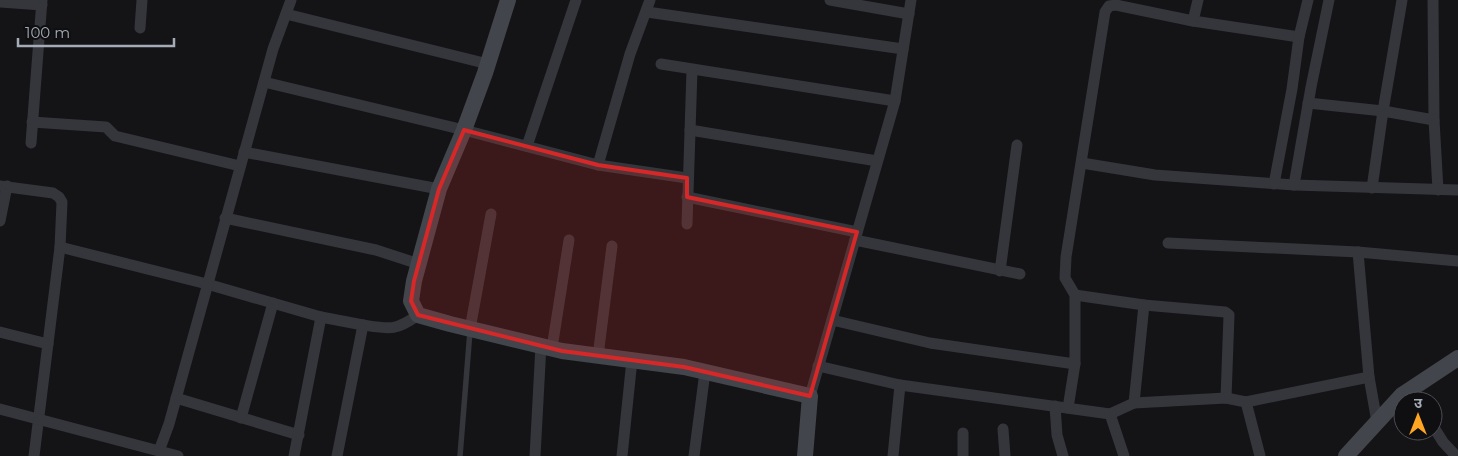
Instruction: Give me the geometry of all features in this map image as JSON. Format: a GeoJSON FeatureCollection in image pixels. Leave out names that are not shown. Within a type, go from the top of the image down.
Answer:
{"type":"FeatureCollection","features":[{"type":"Feature","properties":{"kind":"street"},"geometry":{"type":"LineString","coordinates":[[140,28],[142,0]]}},
{"type":"Feature","properties":{"kind":"street"},"geometry":{"type":"LineString","coordinates":[[159,450],[169,424],[225,218],[290,0]]}},
{"type":"Feature","properties":{"kind":"street"},"geometry":{"type":"LineString","coordinates":[[527,146],[576,0]]}},
{"type":"Feature","properties":{"kind":"street"},"geometry":{"type":"LineString","coordinates":[[598,165],[630,54],[650,0]]}},
{"type":"Feature","properties":{"kind":"street"},"geometry":{"type":"LineString","coordinates":[[830,0],[909,14]]}},
{"type":"Feature","properties":{"kind":"street"},"geometry":{"type":"LineString","coordinates":[[805,456],[810,396],[895,100],[911,0]]}},
{"type":"Feature","properties":{"kind":"street"},"geometry":{"type":"LineString","coordinates":[[1193,21],[1198,0]]}},
{"type":"Feature","properties":{"kind":"street"},"geometry":{"type":"LineString","coordinates":[[1274,184],[1292,89],[1299,37],[1308,0]]}},
{"type":"Feature","properties":{"kind":"street"},"geometry":{"type":"LineString","coordinates":[[1294,185],[1308,103],[1330,0]]}},
{"type":"Feature","properties":{"kind":"street"},"geometry":{"type":"LineString","coordinates":[[1372,188],[1402,0]]}},
{"type":"Feature","properties":{"kind":"street"},"geometry":{"type":"LineString","coordinates":[[1433,0],[1434,120],[1438,190]]}},
{"type":"Feature","properties":{"kind":"street"},"geometry":{"type":"LineString","coordinates":[[504,1],[488,64],[464,130],[439,189],[411,301],[418,315],[546,347],[684,368],[810,396]]}},
{"type":"Feature","properties":{"kind":"street"},"geometry":{"type":"LineString","coordinates":[[0,2],[42,3],[31,142]]}},
{"type":"Feature","properties":{"kind":"street"},"geometry":{"type":"LineString","coordinates":[[1068,408],[1075,364],[1076,295],[1064,278],[1105,12],[1109,6],[1116,4],[1193,21],[1299,37]]}},
{"type":"Feature","properties":{"kind":"street"},"geometry":{"type":"LineString","coordinates":[[646,12],[903,49]]}},
{"type":"Feature","properties":{"kind":"street"},"geometry":{"type":"LineString","coordinates":[[286,14],[488,64]]}},
{"type":"Feature","properties":{"kind":"street"},"geometry":{"type":"LineString","coordinates":[[661,64],[895,100]]}},
{"type":"Feature","properties":{"kind":"street"},"geometry":{"type":"LineString","coordinates":[[687,224],[692,70]]}},
{"type":"Feature","properties":{"kind":"street"},"geometry":{"type":"LineString","coordinates":[[264,82],[464,130],[598,165],[687,178]]}},
{"type":"Feature","properties":{"kind":"street"},"geometry":{"type":"LineString","coordinates":[[1308,103],[1383,111],[1434,120]]}},
{"type":"Feature","properties":{"kind":"street"},"geometry":{"type":"LineString","coordinates":[[32,122],[106,126],[115,136],[240,166]]}},
{"type":"Feature","properties":{"kind":"street"},"geometry":{"type":"LineString","coordinates":[[690,130],[877,161]]}},
{"type":"Feature","properties":{"kind":"street"},"geometry":{"type":"LineString","coordinates":[[1000,271],[1017,145]]}},
{"type":"Feature","properties":{"kind":"street"},"geometry":{"type":"LineString","coordinates":[[244,152],[439,189]]}},
{"type":"Feature","properties":{"kind":"street"},"geometry":{"type":"LineString","coordinates":[[1082,164],[1155,175],[1274,184],[1458,190]]}},
{"type":"Feature","properties":{"kind":"street"},"geometry":{"type":"LineString","coordinates":[[0,221],[3,186],[53,193],[62,202],[60,246],[34,456]]}},
{"type":"Feature","properties":{"kind":"street"},"geometry":{"type":"LineString","coordinates":[[687,197],[1000,271],[1020,274]]}},
{"type":"Feature","properties":{"kind":"street"},"geometry":{"type":"LineString","coordinates":[[470,329],[491,214]]}},
{"type":"Feature","properties":{"kind":"street"},"geometry":{"type":"LineString","coordinates":[[225,218],[376,250],[419,264]]}},
{"type":"Feature","properties":{"kind":"street"},"geometry":{"type":"LineString","coordinates":[[535,456],[546,347],[569,240]]}},
{"type":"Feature","properties":{"kind":"street"},"geometry":{"type":"LineString","coordinates":[[1168,243],[1358,252],[1458,261]]}},
{"type":"Feature","properties":{"kind":"street"},"geometry":{"type":"LineString","coordinates":[[60,246],[207,284],[322,317],[364,325],[396,328],[418,315]]}},
{"type":"Feature","properties":{"kind":"street"},"geometry":{"type":"LineString","coordinates":[[598,356],[612,246]]}},
{"type":"Feature","properties":{"kind":"street"},"geometry":{"type":"LineString","coordinates":[[1358,252],[1369,377],[1377,422]]}},
{"type":"Feature","properties":{"kind":"street"},"geometry":{"type":"LineString","coordinates":[[1076,295],[1144,306],[1225,312],[1229,315],[1226,398]]}},
{"type":"Feature","properties":{"kind":"street"},"geometry":{"type":"LineString","coordinates":[[241,418],[273,303]]}},
{"type":"Feature","properties":{"kind":"street"},"geometry":{"type":"LineString","coordinates":[[1134,403],[1144,306]]}},
{"type":"Feature","properties":{"kind":"street"},"geometry":{"type":"LineString","coordinates":[[294,456],[322,317]]}},
{"type":"Feature","properties":{"kind":"street"},"geometry":{"type":"LineString","coordinates":[[832,320],[930,343],[1075,364]]}},
{"type":"Feature","properties":{"kind":"street"},"geometry":{"type":"LineString","coordinates":[[337,456],[364,325]]}},
{"type":"Feature","properties":{"kind":"street"},"geometry":{"type":"LineString","coordinates":[[0,332],[48,344]]}},
{"type":"Feature","properties":{"kind":"street"},"geometry":{"type":"LineString","coordinates":[[1419,391],[1458,358]]}},
{"type":"Feature","properties":{"kind":"street"},"geometry":{"type":"LineString","coordinates":[[622,456],[632,360]]}},
{"type":"Feature","properties":{"kind":"street"},"geometry":{"type":"LineString","coordinates":[[818,366],[900,385],[1110,414],[1134,403],[1226,398],[1246,402],[1369,377]]}},
{"type":"Feature","properties":{"kind":"street"},"geometry":{"type":"LineString","coordinates":[[694,456],[705,372]]}},
{"type":"Feature","properties":{"kind":"street"},"geometry":{"type":"LineString","coordinates":[[893,456],[900,385]]}},
{"type":"Feature","properties":{"kind":"street"},"geometry":{"type":"LineString","coordinates":[[176,398],[299,435]]}},
{"type":"Feature","properties":{"kind":"street"},"geometry":{"type":"LineString","coordinates":[[1246,402],[1260,456]]}},
{"type":"Feature","properties":{"kind":"street"},"geometry":{"type":"LineString","coordinates":[[1346,456],[1393,405]]}},
{"type":"Feature","properties":{"kind":"street"},"geometry":{"type":"LineString","coordinates":[[1055,406],[1057,435],[1063,456]]}},
{"type":"Feature","properties":{"kind":"street"},"geometry":{"type":"LineString","coordinates":[[0,409],[178,456]]}},
{"type":"Feature","properties":{"kind":"street"},"geometry":{"type":"LineString","coordinates":[[1110,414],[1124,456]]}},
{"type":"Feature","properties":{"kind":"street"},"geometry":{"type":"LineString","coordinates":[[1003,429],[1005,456]]}},
{"type":"Feature","properties":{"kind":"street"},"geometry":{"type":"LineString","coordinates":[[963,433],[963,456]]}},
{"type":"Feature","properties":{"kind":"street"},"geometry":{"type":"LineString","coordinates":[[1442,441],[1456,456]]}},
{"type":"Feature","properties":{"kind":"lane"},"geometry":{"type":"LineString","coordinates":[[460,456],[470,329]]}},
{"type":"Feature","properties":{"kind":"highlighted area"},"geometry":{"type":"Polygon","coordinates":[[[464,130],[598,165],[687,178],[687,197],[857,232],[810,396],[684,367],[562,351],[418,315],[411,301],[414,281],[439,189],[464,130]]]}}]}
